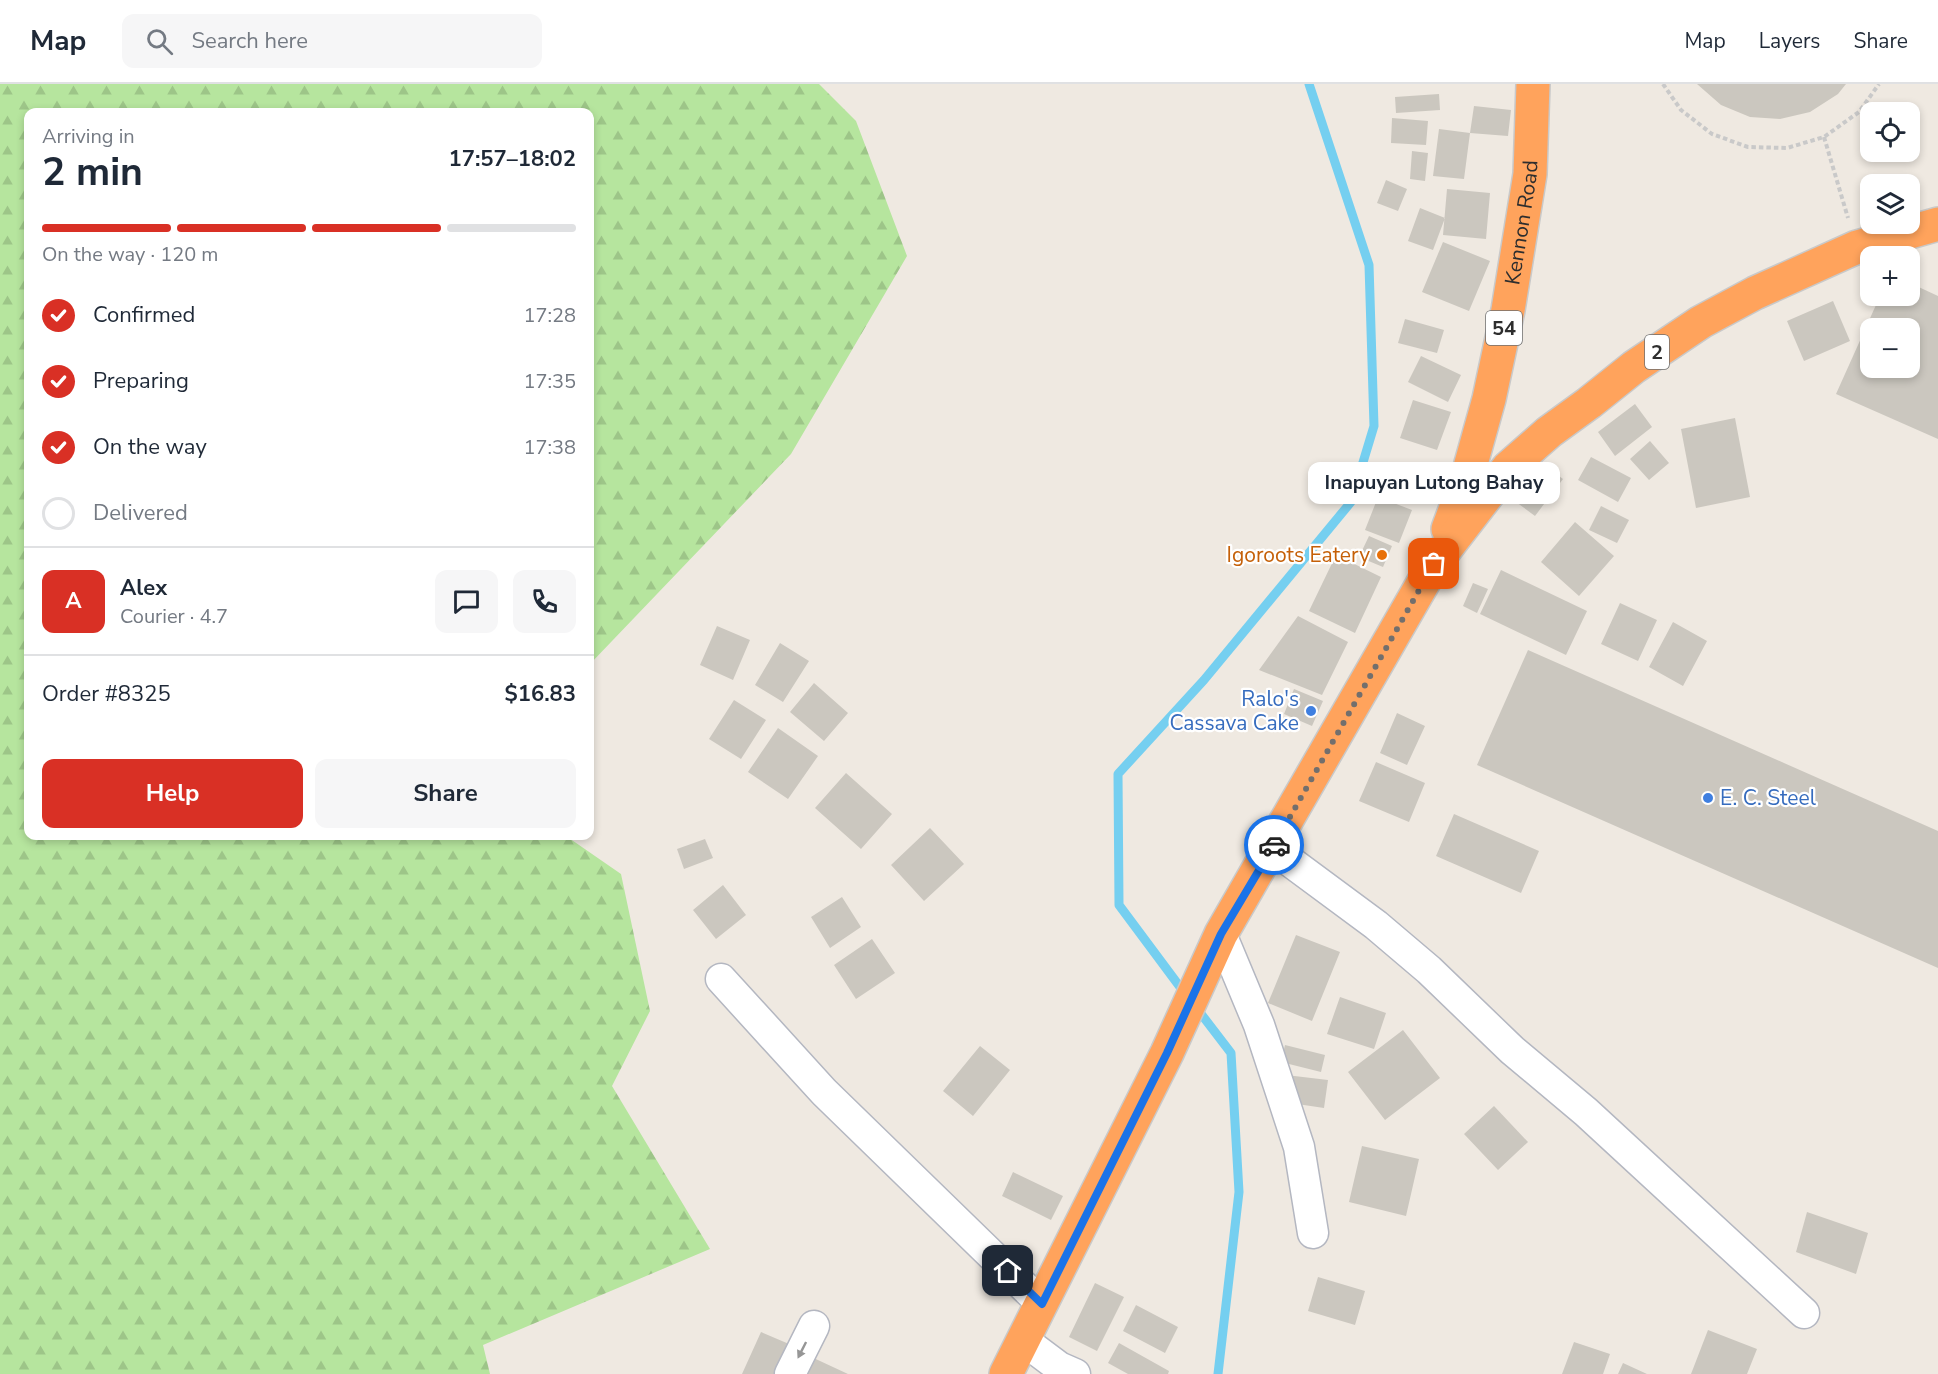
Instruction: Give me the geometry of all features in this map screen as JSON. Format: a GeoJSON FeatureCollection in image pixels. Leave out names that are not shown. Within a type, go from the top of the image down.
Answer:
{"type":"FeatureCollection","features":[{"type":"Feature","properties":{"kind":"highway","name":"Kennon Road"},"geometry":{"type":"LineString","coordinates":[[1434,564],[1467,478],[1489,399],[1508,310],[1530,174],[1533,84]]}},
{"type":"Feature","properties":{"kind":"highway","name":"2"},"geometry":{"type":"LineString","coordinates":[[1006,1374],[1167,1053],[1215,948],[1434,564],[1508,468],[1549,432],[1634,367],[1701,322],[1755,293],[1857,247],[1938,225]]}},
{"type":"Feature","properties":{"kind":"street"},"geometry":{"type":"LineString","coordinates":[[1272,848],[1376,925],[1411,955],[1512,1050],[1586,1112],[1804,1313]]}},
{"type":"Feature","properties":{"kind":"street"},"geometry":{"type":"LineString","coordinates":[[1215,948],[1260,1025],[1280,1094],[1299,1147],[1313,1233]]}},
{"type":"Feature","properties":{"kind":"street"},"geometry":{"type":"LineString","coordinates":[[721,979],[824,1092],[1042,1304]]}},
{"type":"Feature","properties":{"kind":"street"},"geometry":{"type":"LineString","coordinates":[[790,1374],[814,1326]]}},
{"type":"Feature","properties":{"kind":"street"},"geometry":{"type":"LineString","coordinates":[[1023,1340],[1059,1367],[1075,1374]]}},
{"type":"Feature","properties":{"kind":"path"},"geometry":{"type":"LineString","coordinates":[[1663,84],[1681,110],[1712,134],[1748,147],[1787,148],[1824,137],[1859,112],[1879,84]]}},
{"type":"Feature","properties":{"kind":"path"},"geometry":{"type":"LineString","coordinates":[[1824,137],[1857,247]]}},
{"type":"Feature","properties":{"kind":"green space"},"geometry":{"type":"Polygon","coordinates":[[[0,84],[819,84],[856,121],[907,256],[791,454],[594,660],[594,108],[24,108],[24,840],[572,840],[621,874],[650,1011],[612,1086],[710,1249],[483,1345],[490,1374],[0,1374],[0,84]]]}},
{"type":"Feature","properties":{"kind":"building"},"geometry":{"type":"Polygon","coordinates":[[[1697,84],[1846,84],[1838,94],[1810,112],[1780,119],[1750,117],[1721,105],[1697,84]]]}},
{"type":"Feature","properties":{"kind":"building"},"geometry":{"type":"Polygon","coordinates":[[[1439,94],[1440,110],[1396,113],[1395,97],[1439,94]]]}},
{"type":"Feature","properties":{"kind":"building"},"geometry":{"type":"Polygon","coordinates":[[[1474,106],[1511,110],[1508,136],[1470,133],[1474,106]]]}},
{"type":"Feature","properties":{"kind":"building"},"geometry":{"type":"Polygon","coordinates":[[[1392,118],[1428,121],[1426,145],[1391,143],[1392,118]]]}},
{"type":"Feature","properties":{"kind":"building"},"geometry":{"type":"Polygon","coordinates":[[[1439,129],[1470,133],[1464,179],[1433,176],[1439,129]]]}},
{"type":"Feature","properties":{"kind":"building"},"geometry":{"type":"Polygon","coordinates":[[[1412,151],[1428,153],[1425,181],[1410,179],[1412,151]]]}},
{"type":"Feature","properties":{"kind":"building"},"geometry":{"type":"Polygon","coordinates":[[[1386,180],[1407,189],[1398,211],[1377,203],[1386,180]]]}},
{"type":"Feature","properties":{"kind":"building"},"geometry":{"type":"Polygon","coordinates":[[[1447,189],[1490,193],[1486,239],[1443,235],[1447,189]]]}},
{"type":"Feature","properties":{"kind":"building"},"geometry":{"type":"Polygon","coordinates":[[[1420,208],[1445,218],[1433,250],[1408,241],[1420,208]]]}},
{"type":"Feature","properties":{"kind":"building"},"geometry":{"type":"Polygon","coordinates":[[[1443,242],[1490,261],[1469,311],[1422,292],[1443,242]]]}},
{"type":"Feature","properties":{"kind":"building"},"geometry":{"type":"Polygon","coordinates":[[[1920,288],[1938,296],[1938,439],[1836,394],[1860,341],[1860,378],[1920,378],[1920,318],[1870,318],[1876,306],[1920,306],[1920,288]]]}},
{"type":"Feature","properties":{"kind":"building"},"geometry":{"type":"Polygon","coordinates":[[[1833,301],[1850,341],[1804,361],[1787,321],[1833,301]]]}},
{"type":"Feature","properties":{"kind":"building"},"geometry":{"type":"Polygon","coordinates":[[[1405,319],[1444,330],[1437,353],[1398,343],[1405,319]]]}},
{"type":"Feature","properties":{"kind":"building"},"geometry":{"type":"Polygon","coordinates":[[[1421,356],[1461,375],[1448,402],[1408,382],[1421,356]]]}},
{"type":"Feature","properties":{"kind":"building"},"geometry":{"type":"Polygon","coordinates":[[[1413,400],[1451,412],[1437,450],[1400,438],[1413,400]]]}},
{"type":"Feature","properties":{"kind":"building"},"geometry":{"type":"Polygon","coordinates":[[[1635,404],[1652,427],[1615,456],[1598,432],[1635,404]]]}},
{"type":"Feature","properties":{"kind":"building"},"geometry":{"type":"Polygon","coordinates":[[[1735,418],[1750,497],[1696,508],[1681,429],[1735,418]]]}},
{"type":"Feature","properties":{"kind":"building"},"geometry":{"type":"Polygon","coordinates":[[[1650,441],[1669,463],[1649,480],[1630,459],[1650,441]]]}},
{"type":"Feature","properties":{"kind":"building"},"geometry":{"type":"Polygon","coordinates":[[[1591,457],[1631,478],[1618,502],[1578,480],[1591,457]]]}},
{"type":"Feature","properties":{"kind":"building"},"geometry":{"type":"Polygon","coordinates":[[[1543,464],[1563,479],[1535,516],[1516,502],[1543,464]]]}},
{"type":"Feature","properties":{"kind":"building"},"geometry":{"type":"Polygon","coordinates":[[[1378,497],[1412,510],[1399,543],[1365,530],[1378,497]]]}},
{"type":"Feature","properties":{"kind":"building"},"geometry":{"type":"Polygon","coordinates":[[[1601,506],[1629,520],[1617,543],[1589,530],[1601,506]]]}},
{"type":"Feature","properties":{"kind":"building"},"geometry":{"type":"Polygon","coordinates":[[[1575,522],[1614,556],[1579,596],[1541,562],[1575,522]]]}},
{"type":"Feature","properties":{"kind":"building"},"geometry":{"type":"Polygon","coordinates":[[[1369,536],[1392,546],[1383,567],[1359,557],[1369,536]]]}},
{"type":"Feature","properties":{"kind":"building"},"geometry":{"type":"Polygon","coordinates":[[[1336,555],[1381,577],[1355,633],[1309,611],[1336,555]]]}},
{"type":"Feature","properties":{"kind":"building"},"geometry":{"type":"Polygon","coordinates":[[[1501,570],[1587,611],[1566,655],[1480,614],[1501,570]]]}},
{"type":"Feature","properties":{"kind":"building"},"geometry":{"type":"Polygon","coordinates":[[[1473,583],[1488,589],[1477,613],[1463,606],[1473,583]]]}},
{"type":"Feature","properties":{"kind":"building"},"geometry":{"type":"Polygon","coordinates":[[[1620,603],[1657,620],[1638,661],[1601,644],[1620,603]]]}},
{"type":"Feature","properties":{"kind":"building"},"geometry":{"type":"Polygon","coordinates":[[[1298,616],[1348,642],[1322,695],[1259,670],[1298,616]]]}},
{"type":"Feature","properties":{"kind":"building"},"geometry":{"type":"Polygon","coordinates":[[[1673,622],[1707,641],[1683,686],[1649,667],[1673,622]]]}},
{"type":"Feature","properties":{"kind":"building"},"geometry":{"type":"Polygon","coordinates":[[[717,626],[750,640],[733,680],[700,665],[717,626]]]}},
{"type":"Feature","properties":{"kind":"building"},"geometry":{"type":"Polygon","coordinates":[[[780,643],[809,661],[783,702],[755,685],[780,643]]]}},
{"type":"Feature","properties":{"kind":"building","name":"E. C. Steel"},"geometry":{"type":"Polygon","coordinates":[[[1528,650],[1938,831],[1938,968],[1477,765],[1528,650]]]}},
{"type":"Feature","properties":{"kind":"building"},"geometry":{"type":"Polygon","coordinates":[[[814,683],[848,713],[824,741],[790,712],[814,683]]]}},
{"type":"Feature","properties":{"kind":"building"},"geometry":{"type":"Polygon","coordinates":[[[1294,689],[1323,701],[1312,726],[1284,714],[1294,689]]]}},
{"type":"Feature","properties":{"kind":"building"},"geometry":{"type":"Polygon","coordinates":[[[734,700],[766,720],[741,759],[709,739],[734,700]]]}},
{"type":"Feature","properties":{"kind":"building"},"geometry":{"type":"Polygon","coordinates":[[[1397,713],[1425,726],[1407,765],[1380,753],[1397,713]]]}},
{"type":"Feature","properties":{"kind":"building"},"geometry":{"type":"Polygon","coordinates":[[[778,728],[818,756],[788,799],[748,772],[778,728]]]}},
{"type":"Feature","properties":{"kind":"building"},"geometry":{"type":"Polygon","coordinates":[[[1376,762],[1425,783],[1409,822],[1359,801],[1376,762]]]}},
{"type":"Feature","properties":{"kind":"building"},"geometry":{"type":"Polygon","coordinates":[[[846,773],[892,814],[861,849],[815,808],[846,773]]]}},
{"type":"Feature","properties":{"kind":"building"},"geometry":{"type":"Polygon","coordinates":[[[1454,814],[1539,851],[1521,893],[1436,856],[1454,814]]]}},
{"type":"Feature","properties":{"kind":"building"},"geometry":{"type":"Polygon","coordinates":[[[930,828],[964,864],[924,901],[891,865],[930,828]]]}},
{"type":"Feature","properties":{"kind":"building"},"geometry":{"type":"Polygon","coordinates":[[[705,839],[713,858],[684,869],[677,849],[705,839]]]}},
{"type":"Feature","properties":{"kind":"building"},"geometry":{"type":"Polygon","coordinates":[[[723,885],[746,915],[716,939],[693,910],[723,885]]]}},
{"type":"Feature","properties":{"kind":"building"},"geometry":{"type":"Polygon","coordinates":[[[842,897],[861,927],[830,948],[811,917],[842,897]]]}},
{"type":"Feature","properties":{"kind":"building"},"geometry":{"type":"Polygon","coordinates":[[[1296,935],[1340,952],[1312,1021],[1268,1003],[1296,935]]]}},
{"type":"Feature","properties":{"kind":"building"},"geometry":{"type":"Polygon","coordinates":[[[872,939],[895,973],[856,999],[834,965],[872,939]]]}},
{"type":"Feature","properties":{"kind":"building"},"geometry":{"type":"Polygon","coordinates":[[[1340,997],[1386,1013],[1374,1049],[1327,1034],[1340,997]]]}},
{"type":"Feature","properties":{"kind":"building"},"geometry":{"type":"Polygon","coordinates":[[[1403,1030],[1440,1078],[1385,1120],[1348,1072],[1403,1030]]]}},
{"type":"Feature","properties":{"kind":"building"},"geometry":{"type":"Polygon","coordinates":[[[1285,1045],[1325,1055],[1321,1072],[1281,1062],[1285,1045]]]}},
{"type":"Feature","properties":{"kind":"building"},"geometry":{"type":"Polygon","coordinates":[[[980,1046],[1010,1070],[973,1116],[943,1091],[980,1046]]]}},
{"type":"Feature","properties":{"kind":"building"},"geometry":{"type":"Polygon","coordinates":[[[1286,1075],[1328,1080],[1324,1108],[1284,1102],[1286,1075]]]}},
{"type":"Feature","properties":{"kind":"building"},"geometry":{"type":"Polygon","coordinates":[[[1494,1106],[1528,1142],[1498,1170],[1464,1134],[1494,1106]]]}},
{"type":"Feature","properties":{"kind":"building"},"geometry":{"type":"Polygon","coordinates":[[[1362,1146],[1419,1159],[1406,1216],[1349,1202],[1362,1146]]]}},
{"type":"Feature","properties":{"kind":"building"},"geometry":{"type":"Polygon","coordinates":[[[1013,1172],[1063,1196],[1051,1220],[1002,1196],[1013,1172]]]}},
{"type":"Feature","properties":{"kind":"building"},"geometry":{"type":"Polygon","coordinates":[[[1807,1212],[1868,1233],[1856,1274],[1796,1252],[1807,1212]]]}},
{"type":"Feature","properties":{"kind":"building"},"geometry":{"type":"Polygon","coordinates":[[[1318,1277],[1365,1291],[1355,1325],[1308,1311],[1318,1277]]]}},
{"type":"Feature","properties":{"kind":"building"},"geometry":{"type":"Polygon","coordinates":[[[1095,1283],[1124,1297],[1097,1351],[1069,1337],[1095,1283]]]}},
{"type":"Feature","properties":{"kind":"building"},"geometry":{"type":"Polygon","coordinates":[[[1136,1305],[1178,1327],[1165,1353],[1123,1331],[1136,1305]]]}},
{"type":"Feature","properties":{"kind":"building"},"geometry":{"type":"Polygon","coordinates":[[[1708,1330],[1757,1349],[1747,1374],[1691,1374],[1708,1330]]]}},
{"type":"Feature","properties":{"kind":"building"},"geometry":{"type":"Polygon","coordinates":[[[761,1332],[789,1344],[776,1374],[742,1374],[761,1332]]]}},
{"type":"Feature","properties":{"kind":"building"},"geometry":{"type":"Polygon","coordinates":[[[1574,1342],[1610,1354],[1603,1374],[1562,1374],[1574,1342]]]}},
{"type":"Feature","properties":{"kind":"building"},"geometry":{"type":"Polygon","coordinates":[[[1119,1343],[1169,1371],[1168,1374],[1128,1374],[1108,1363],[1119,1343]]]}},
{"type":"Feature","properties":{"kind":"building"},"geometry":{"type":"Polygon","coordinates":[[[805,1354],[848,1374],[795,1374],[805,1354]]]}},
{"type":"Feature","properties":{"kind":"building"},"geometry":{"type":"Polygon","coordinates":[[[1623,1363],[1647,1374],[1618,1374],[1623,1363]]]}},
{"type":"Feature","properties":{"kind":"waterway"},"geometry":{"type":"LineString","coordinates":[[1186,995],[1119,905],[1118,774],[1204,680],[1351,502],[1374,426],[1369,265],[1309,84]]}},
{"type":"Feature","properties":{"kind":"waterway"},"geometry":{"type":"LineString","coordinates":[[1195,1006],[1231,1053],[1239,1192],[1218,1374]]}},
{"type":"Feature","properties":{"kind":"way so far"},"geometry":{"type":"LineString","coordinates":[[1274,845],[1434,564]]}},
{"type":"Feature","properties":{"kind":"place","name":"Igoroots Eatery"},"geometry":{"type":"Point","coordinates":[1382,555]}},
{"type":"Feature","properties":{"kind":"place","name":"Inapuyan Lutong Bahay"},"geometry":{"type":"Point","coordinates":[1434,564]}},
{"type":"Feature","properties":{"kind":"place","name":"Ralo's Cassava Cake"},"geometry":{"type":"Point","coordinates":[1311,711]}},
{"type":"Feature","properties":{"kind":"place","name":"E. C. Steel"},"geometry":{"type":"Point","coordinates":[1708,798]}},
{"type":"Feature","properties":{"kind":"route"},"geometry":{"type":"LineString","coordinates":[[1008,1271],[1042,1304],[1167,1053],[1221,934],[1274,845]]}}]}
